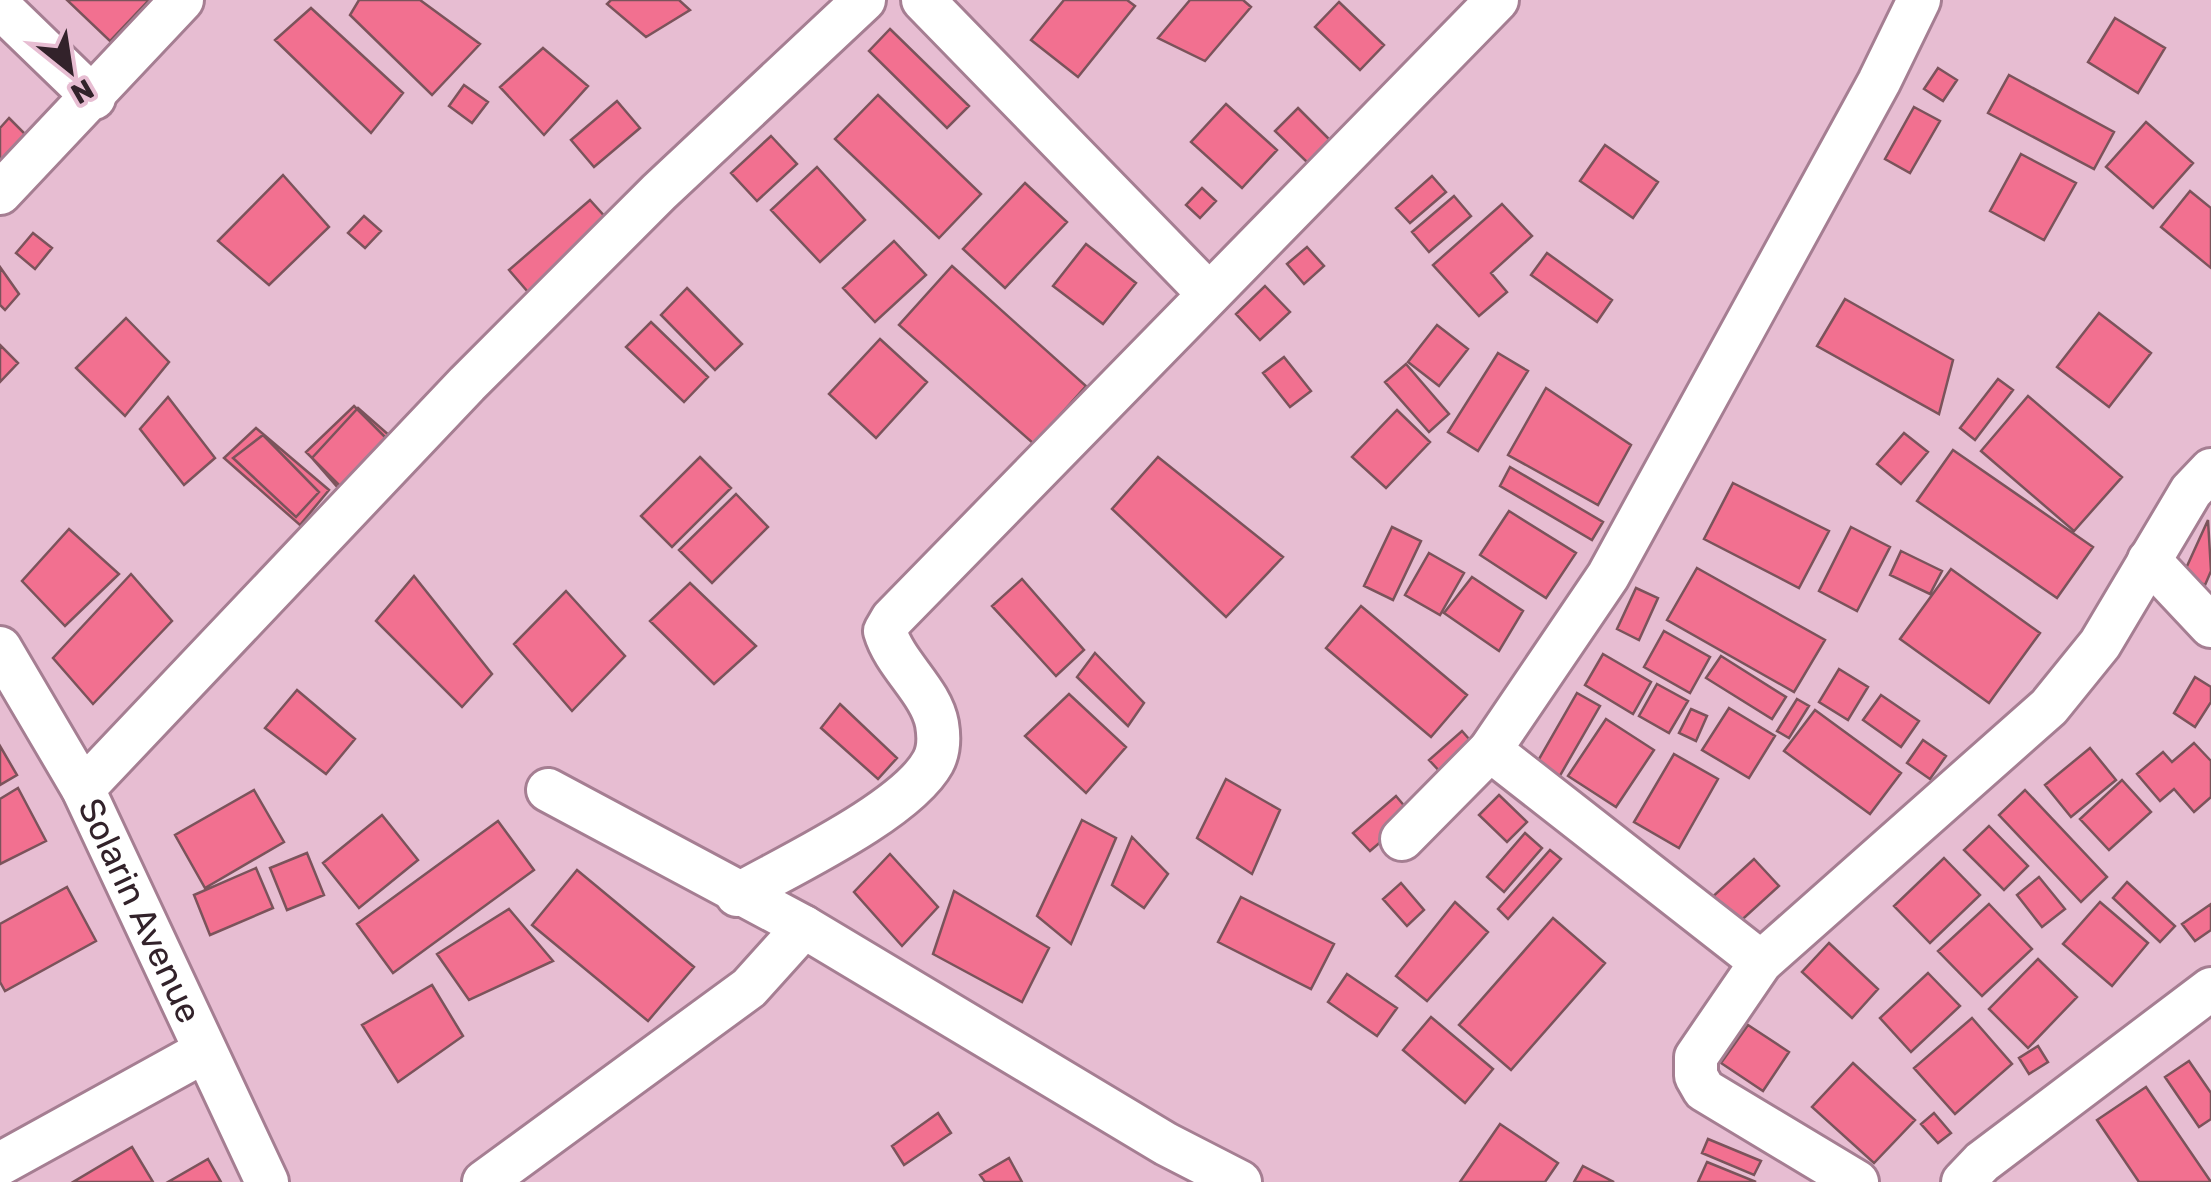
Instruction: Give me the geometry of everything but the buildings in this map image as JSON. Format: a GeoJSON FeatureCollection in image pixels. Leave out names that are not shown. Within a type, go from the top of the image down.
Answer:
{"type":"FeatureCollection","features":[{"type":"Feature","properties":{"kind":"street"},"geometry":{"type":"LineString","coordinates":[[0,193],[94,98],[182,0]]}},
{"type":"Feature","properties":{"kind":"street"},"geometry":{"type":"LineString","coordinates":[[83,789],[467,384],[659,192],[864,0]]}},
{"type":"Feature","properties":{"kind":"street"},"geometry":{"type":"LineString","coordinates":[[923,0],[1209,294]]}},
{"type":"Feature","properties":{"kind":"street"},"geometry":{"type":"LineString","coordinates":[[737,895],[865,822],[912,786],[934,761],[939,740],[936,718],[890,648],[885,632],[892,619],[1497,0]]}},
{"type":"Feature","properties":{"kind":"street"},"geometry":{"type":"LineString","coordinates":[[1402,839],[1490,750],[1608,576],[1919,0]]}},
{"type":"Feature","properties":{"kind":"street"},"geometry":{"type":"LineString","coordinates":[[0,8],[94,98]]}},
{"type":"Feature","properties":{"kind":"street"},"geometry":{"type":"LineString","coordinates":[[1856,1182],[1704,1090],[1696,1076],[1696,1057],[1761,962],[2050,706],[2100,644],[2191,491],[2211,470]]}},
{"type":"Feature","properties":{"kind":"street"},"geometry":{"type":"LineString","coordinates":[[2149,560],[2211,626]]}},
{"type":"Feature","properties":{"kind":"street","name":"Solarin Avenue"},"geometry":{"type":"LineString","coordinates":[[0,648],[83,789],[203,1052],[268,1182]]}},
{"type":"Feature","properties":{"kind":"street"},"geometry":{"type":"LineString","coordinates":[[1490,750],[1761,962]]}},
{"type":"Feature","properties":{"kind":"street"},"geometry":{"type":"LineString","coordinates":[[548,790],[737,895],[804,927],[1166,1144],[1240,1182]]}},
{"type":"Feature","properties":{"kind":"street"},"geometry":{"type":"LineString","coordinates":[[484,1182],[749,988],[804,927]]}},
{"type":"Feature","properties":{"kind":"street"},"geometry":{"type":"LineString","coordinates":[[1963,1182],[1982,1162],[2211,990]]}},
{"type":"Feature","properties":{"kind":"street"},"geometry":{"type":"LineString","coordinates":[[0,1164],[203,1052]]}}]}
